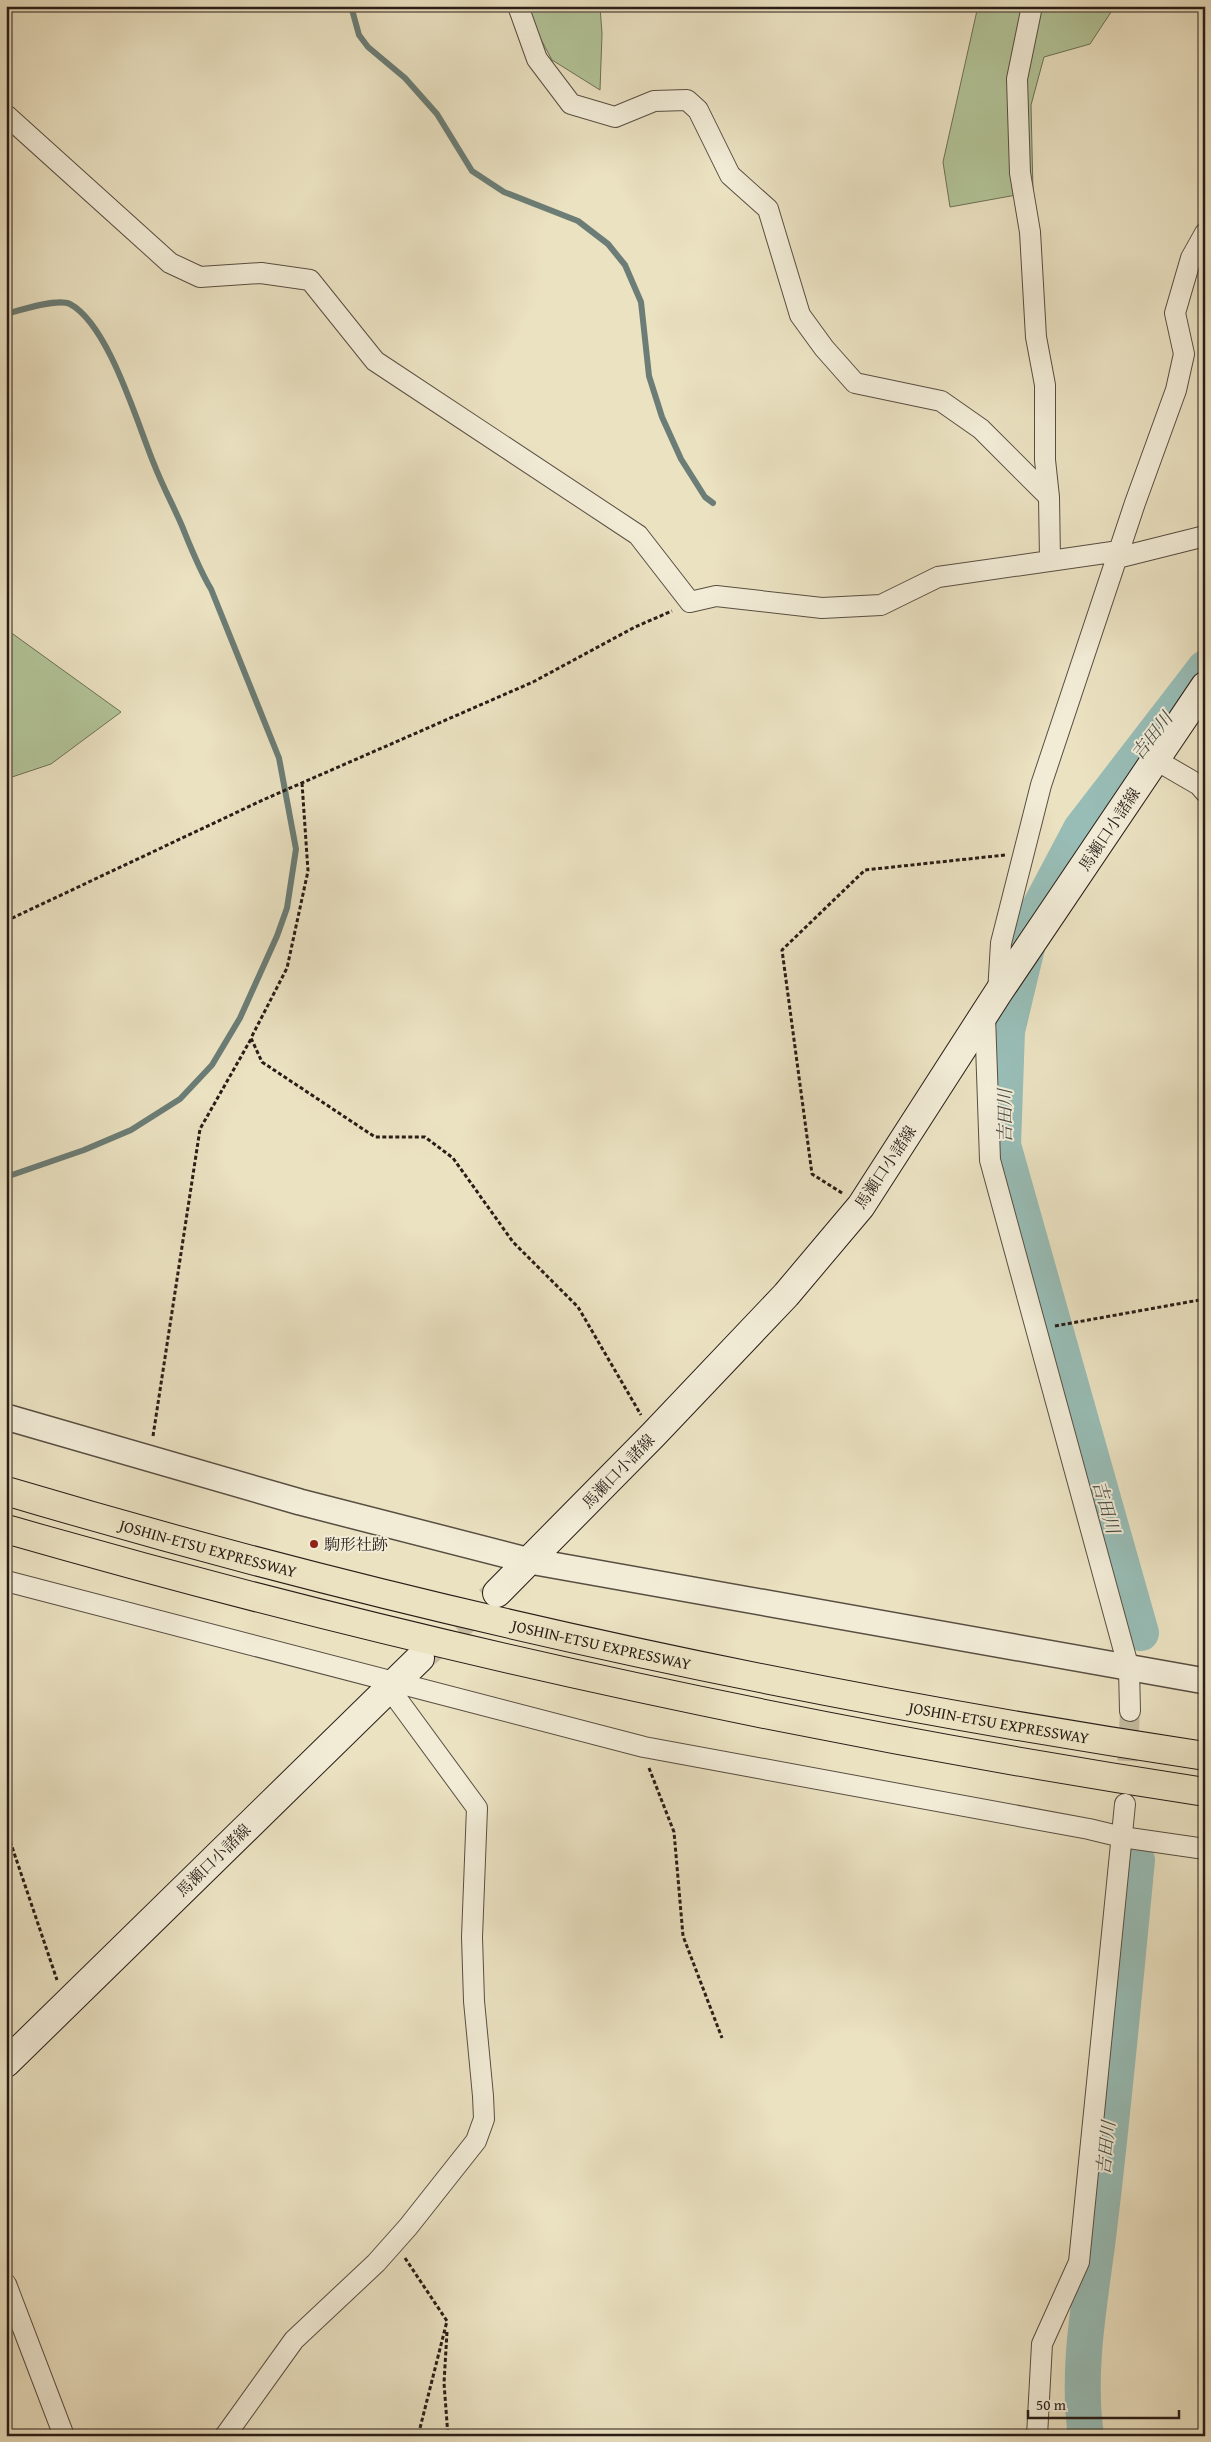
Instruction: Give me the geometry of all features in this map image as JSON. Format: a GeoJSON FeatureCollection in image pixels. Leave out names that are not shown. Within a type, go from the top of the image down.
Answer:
{"type":"FeatureCollection","features":[{"type":"Feature","properties":{"kind":"highway","name":"JOSHIN-ETSU EXPRESSWAY"},"geometry":{"type":"LineString","coordinates":[[6,1491],[324,1579],[620,1650],[943,1713],[1205,1756]]}},
{"type":"Feature","properties":{"kind":"highway"},"geometry":{"type":"LineString","coordinates":[[6,1529],[159,1573],[308,1611],[467,1651],[615,1684],[932,1747],[1205,1792]]}},
{"type":"Feature","properties":{"kind":"main road","name":"馬瀬口小諸線"},"geometry":{"type":"LineString","coordinates":[[497,1593],[653,1436],[786,1295],[861,1206],[991,1004],[1205,686]]}},
{"type":"Feature","properties":{"kind":"main road","name":"馬瀬口小諸線"},"geometry":{"type":"LineString","coordinates":[[6,2063],[420,1658]]}},
{"type":"Feature","properties":{"kind":"street"},"geometry":{"type":"LineString","coordinates":[[518,6],[537,59],[570,104],[615,116],[654,101],[687,100],[698,110],[730,175],[768,209],[800,315],[824,348],[855,383],[940,401],[981,429],[1049,498]]}},
{"type":"Feature","properties":{"kind":"street"},"geometry":{"type":"LineString","coordinates":[[1032,6],[1017,79],[1017,88],[1020,173],[1030,232],[1036,336],[1045,385],[1045,460],[1049,498],[1050,560]]}},
{"type":"Feature","properties":{"kind":"street"},"geometry":{"type":"LineString","coordinates":[[6,115],[170,264],[200,277],[261,273],[310,280],[375,361],[638,535],[690,602],[716,596],[822,608],[881,605],[938,577],[1050,560],[1118,555],[1205,536]]}},
{"type":"Feature","properties":{"kind":"street"},"geometry":{"type":"LineString","coordinates":[[1130,1711],[1129,1669],[990,1160],[991,1004],[1001,942],[1041,786],[1118,555],[1176,390],[1184,354],[1175,313],[1191,258],[1205,233]]}},
{"type":"Feature","properties":{"kind":"street"},"geometry":{"type":"LineString","coordinates":[[1156,760],[1199,785],[1205,792]]}},
{"type":"Feature","properties":{"kind":"street"},"geometry":{"type":"LineString","coordinates":[[6,1417],[300,1502],[530,1561],[1205,1681]]}},
{"type":"Feature","properties":{"kind":"street"},"geometry":{"type":"LineString","coordinates":[[6,1580],[393,1685],[644,1746],[1089,1829],[1122,1837],[1205,1848]]}},
{"type":"Feature","properties":{"kind":"street"},"geometry":{"type":"LineString","coordinates":[[225,2436],[294,2340],[376,2263],[395,2242],[476,2140],[484,2120],[474,2001],[473,1955],[477,1808],[393,1685]]}},
{"type":"Feature","properties":{"kind":"street"},"geometry":{"type":"LineString","coordinates":[[1037,2436],[1042,2344],[1079,2262],[1125,1804]]}},
{"type":"Feature","properties":{"kind":"street"},"geometry":{"type":"LineString","coordinates":[[6,2284],[64,2436]]}},
{"type":"Feature","properties":{"kind":"path"},"geometry":{"type":"LineString","coordinates":[[6,921],[302,783],[532,682],[635,628],[690,602]]}},
{"type":"Feature","properties":{"kind":"path"},"geometry":{"type":"LineString","coordinates":[[149,1458],[200,1129],[251,1038],[287,968],[308,871],[302,783]]}},
{"type":"Feature","properties":{"kind":"path"},"geometry":{"type":"LineString","coordinates":[[861,1206],[812,1174],[782,950],[865,870],[1023,853]]}},
{"type":"Feature","properties":{"kind":"path"},"geometry":{"type":"LineString","coordinates":[[251,1038],[262,1062],[375,1137],[425,1138],[454,1158],[514,1242],[578,1307],[653,1436]]}},
{"type":"Feature","properties":{"kind":"path"},"geometry":{"type":"LineString","coordinates":[[1036,1330],[1205,1299]]}},
{"type":"Feature","properties":{"kind":"path"},"geometry":{"type":"LineString","coordinates":[[644,1746],[651,1774],[674,1832],[683,1936],[722,2038]]}},
{"type":"Feature","properties":{"kind":"path"},"geometry":{"type":"LineString","coordinates":[[6,1829],[66,2004]]}},
{"type":"Feature","properties":{"kind":"path"},"geometry":{"type":"LineString","coordinates":[[395,2242],[447,2321],[444,2383],[448,2436]]}},
{"type":"Feature","properties":{"kind":"path"},"geometry":{"type":"LineString","coordinates":[[418,2436],[447,2321]]}},
{"type":"Feature","properties":{"kind":"green space"},"geometry":{"type":"Polygon","coordinates":[[[531,6],[600,6],[602,34],[600,90],[552,60],[530,19],[531,6]]]}},
{"type":"Feature","properties":{"kind":"green space"},"geometry":{"type":"Polygon","coordinates":[[[978,6],[1115,6],[1090,44],[1044,57],[1031,105],[1033,192],[950,207],[943,162],[978,6]]]}},
{"type":"Feature","properties":{"kind":"green space"},"geometry":{"type":"Polygon","coordinates":[[[6,629],[121,712],[51,764],[6,779],[6,629]]]}},
{"type":"Feature","properties":{"kind":"waterway"},"geometry":{"type":"LineString","coordinates":[[351,6],[359,35],[368,47],[405,78],[437,114],[472,171],[504,192],[578,221],[608,244],[625,265],[641,302],[649,376],[662,417],[681,459],[705,497],[713,503]]}},
{"type":"Feature","properties":{"kind":"waterway"},"geometry":{"type":"LineString","coordinates":[[6,314],[48,303],[70,304],[84,315],[97,332],[109,353],[120,376],[157,472],[211,589],[279,758],[296,849],[287,908],[277,936],[240,1018],[212,1065],[180,1099],[131,1130],[84,1150],[6,1177]]}},
{"type":"Feature","properties":{"kind":"waterway","name":"吉田川"},"geometry":{"type":"LineString","coordinates":[[1141,1633],[1003,1145],[1007,1031],[1034,918],[1081,829],[1205,668]]}},
{"type":"Feature","properties":{"kind":"waterway","name":"吉田川"},"geometry":{"type":"LineString","coordinates":[[1086,2436],[1083,2410],[1086,2332],[1110,2137],[1137,1860]]}},
{"type":"Feature","properties":{"kind":"tunnel"},"geometry":{"type":"LineString","coordinates":[[424,1655],[497,1593]]}},
{"type":"Feature","properties":{"kind":"tunnel"},"geometry":{"type":"LineString","coordinates":[[1126,1791],[1130,1711]]}},
{"type":"Feature","properties":{"kind":"place","name":"駒形社跡"},"geometry":{"type":"Point","coordinates":[314,1544]}}]}
